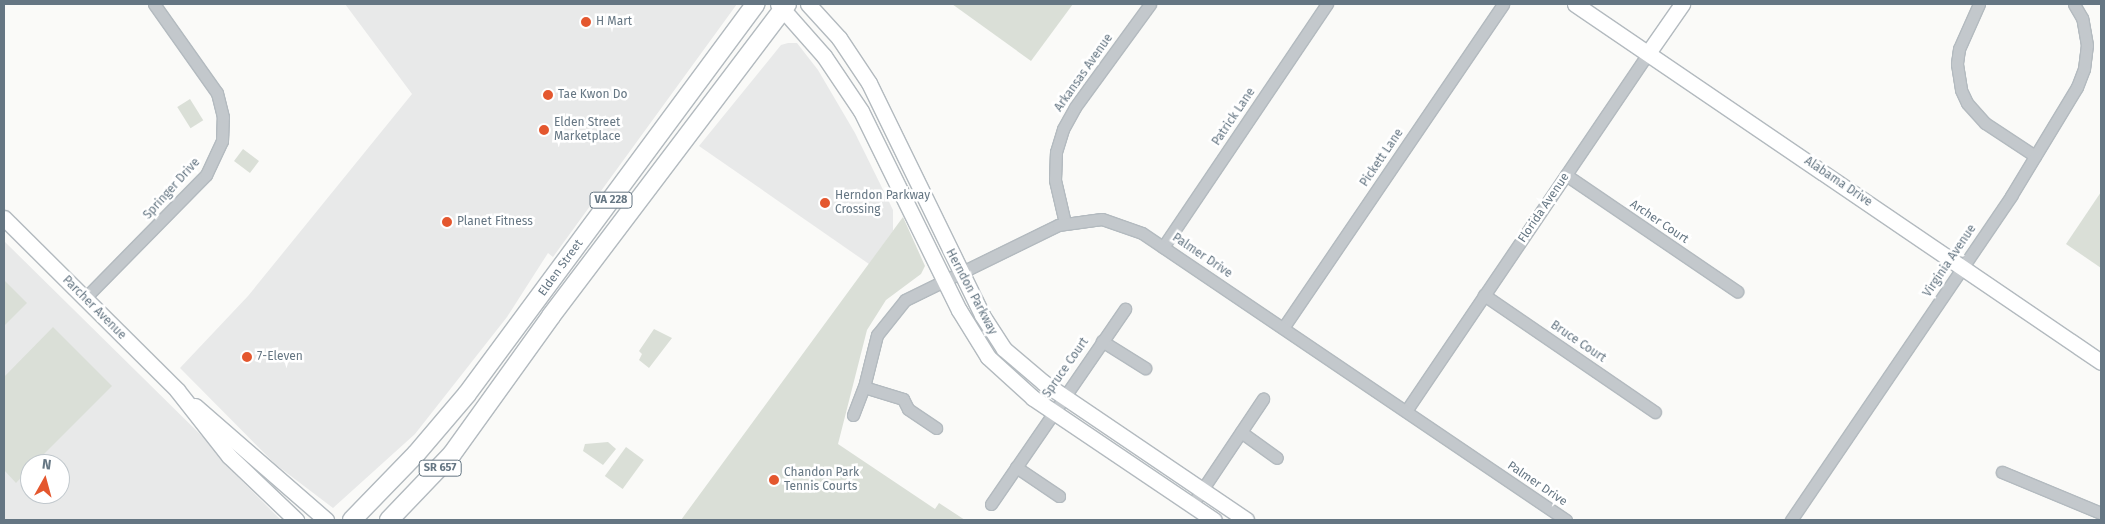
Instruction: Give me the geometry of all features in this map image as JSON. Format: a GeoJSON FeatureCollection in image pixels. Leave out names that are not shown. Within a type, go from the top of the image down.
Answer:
{"type":"FeatureCollection","features":[{"type":"Feature","properties":{"kind":"main road","name":"Elden Street"},"geometry":{"type":"LineString","coordinates":[[352,520],[416,454],[465,396],[756,4]]}},
{"type":"Feature","properties":{"kind":"main road","name":"Herndon Parkway"},"geometry":{"type":"LineString","coordinates":[[808,4],[839,38],[865,77],[960,272],[988,326],[1004,349],[1063,396],[1246,520]]}},
{"type":"Feature","properties":{"kind":"main road","name":"Alabama Drive"},"geometry":{"type":"LineString","coordinates":[[1575,4],[2101,362]]}},
{"type":"Feature","properties":{"kind":"main road","name":"Florida Avenue"},"geometry":{"type":"LineString","coordinates":[[1648,54],[1682,4]]}},
{"type":"Feature","properties":{"kind":"main road","name":"Elden Street"},"geometry":{"type":"LineString","coordinates":[[389,520],[452,454],[783,5]]}},
{"type":"Feature","properties":{"kind":"main road","name":"Herndon Parkway"},"geometry":{"type":"LineString","coordinates":[[783,5],[824,56],[861,111],[968,328],[988,357],[1008,378],[1053,411],[1214,520]]}},
{"type":"Feature","properties":{"kind":"main road","name":"Parcher Avenue"},"geometry":{"type":"LineString","coordinates":[[4,218],[184,397],[218,423],[326,520]]}},
{"type":"Feature","properties":{"kind":"main road","name":"Parcher Avenue"},"geometry":{"type":"LineString","coordinates":[[184,397],[229,456],[296,520]]}},
{"type":"Feature","properties":{"kind":"street","name":"Springer Drive"},"geometry":{"type":"LineString","coordinates":[[85,298],[206,175],[222,141],[223,117],[217,94],[154,4]]}},
{"type":"Feature","properties":{"kind":"street","name":"Arkansas Avenue"},"geometry":{"type":"LineString","coordinates":[[1065,223],[1054,180],[1056,152],[1063,129],[1075,107],[1150,4]]}},
{"type":"Feature","properties":{"kind":"street","name":"Patrick Lane"},"geometry":{"type":"LineString","coordinates":[[1163,246],[1327,4]]}},
{"type":"Feature","properties":{"kind":"street","name":"Pickett Lane"},"geometry":{"type":"LineString","coordinates":[[1283,328],[1503,4]]}},
{"type":"Feature","properties":{"kind":"street"},"geometry":{"type":"LineString","coordinates":[[1980,4],[1958,49],[1957,64],[1961,90],[1967,103],[1985,123],[2035,156]]}},
{"type":"Feature","properties":{"kind":"street","name":"Virginia Avenue"},"geometry":{"type":"LineString","coordinates":[[1791,520],[1963,267],[2035,156],[2083,74],[2087,59],[2086,31],[2074,4]]}},
{"type":"Feature","properties":{"kind":"street","name":"Florida Avenue"},"geometry":{"type":"LineString","coordinates":[[1406,411],[1648,54]]}},
{"type":"Feature","properties":{"kind":"street","name":"Archer Court"},"geometry":{"type":"LineString","coordinates":[[1566,175],[1737,291]]}},
{"type":"Feature","properties":{"kind":"street","name":"Palmer Drive"},"geometry":{"type":"LineString","coordinates":[[853,415],[864,387],[872,351],[885,322],[905,300],[944,279],[1065,223],[1087,219],[1116,222],[1163,246],[1566,520]]}},
{"type":"Feature","properties":{"kind":"street","name":"Bruce Court"},"geometry":{"type":"LineString","coordinates":[[1484,295],[1655,412]]}},
{"type":"Feature","properties":{"kind":"street","name":"Spruce Court"},"geometry":{"type":"LineString","coordinates":[[991,504],[1063,396],[1125,309]]}},
{"type":"Feature","properties":{"kind":"street","name":"Spruce Court"},"geometry":{"type":"LineString","coordinates":[[1102,341],[1145,368]]}},
{"type":"Feature","properties":{"kind":"street"},"geometry":{"type":"LineString","coordinates":[[864,387],[904,399],[908,409],[936,428]]}},
{"type":"Feature","properties":{"kind":"street"},"geometry":{"type":"LineString","coordinates":[[1192,505],[1263,399]]}},
{"type":"Feature","properties":{"kind":"street"},"geometry":{"type":"LineString","coordinates":[[1241,432],[1277,458]]}},
{"type":"Feature","properties":{"kind":"street"},"geometry":{"type":"LineString","coordinates":[[1016,467],[1059,496]]}},
{"type":"Feature","properties":{"kind":"street"},"geometry":{"type":"LineString","coordinates":[[2002,472],[2101,513]]}},
{"type":"Feature","properties":{"kind":"shaded area"},"geometry":{"type":"Polygon","coordinates":[[[345,4],[737,4],[553,257],[548,253],[507,317],[415,434],[333,508],[275,464],[180,368],[248,296],[412,94],[345,4]]]}},
{"type":"Feature","properties":{"kind":"shaded area"},"geometry":{"type":"Polygon","coordinates":[[[952,4],[1073,4],[1031,61],[952,4]]]}},
{"type":"Feature","properties":{"kind":"shaded area"},"geometry":{"type":"Polygon","coordinates":[[[797,43],[818,70],[855,133],[893,210],[893,231],[869,264],[699,146],[781,45],[797,43]]]}},
{"type":"Feature","properties":{"kind":"shaded area"},"geometry":{"type":"Polygon","coordinates":[[[190,99],[203,120],[191,128],[177,107],[190,99]]]}},
{"type":"Feature","properties":{"kind":"shaded area"},"geometry":{"type":"Polygon","coordinates":[[[243,149],[259,161],[250,173],[234,161],[243,149]]]}},
{"type":"Feature","properties":{"kind":"shaded area"},"geometry":{"type":"Polygon","coordinates":[[[2101,192],[2101,268],[2066,244],[2101,192]]]}},
{"type":"Feature","properties":{"kind":"shaded area"},"geometry":{"type":"Polygon","coordinates":[[[903,217],[925,266],[921,274],[886,300],[867,330],[838,444],[935,509],[939,503],[965,520],[681,520],[903,217]]]}},
{"type":"Feature","properties":{"kind":"shaded area"},"geometry":{"type":"Polygon","coordinates":[[[4,241],[205,439],[224,463],[281,520],[4,520],[4,241]]]}},
{"type":"Feature","properties":{"kind":"shaded area"},"geometry":{"type":"Polygon","coordinates":[[[4,280],[27,303],[4,326],[4,280]]]}},
{"type":"Feature","properties":{"kind":"shaded area"},"geometry":{"type":"Polygon","coordinates":[[[53,327],[112,386],[44,454],[20,454],[20,479],[16,483],[4,470],[4,377],[53,327]]]}},
{"type":"Feature","properties":{"kind":"shaded area"},"geometry":{"type":"Polygon","coordinates":[[[654,329],[672,338],[649,368],[639,360],[642,354],[639,351],[654,329]]]}},
{"type":"Feature","properties":{"kind":"shaded area"},"geometry":{"type":"Polygon","coordinates":[[[608,442],[616,449],[603,465],[583,451],[585,444],[608,442]]]}},
{"type":"Feature","properties":{"kind":"shaded area"},"geometry":{"type":"Polygon","coordinates":[[[626,447],[644,460],[623,489],[605,476],[626,447]]]}},
{"type":"Feature","properties":{"kind":"place","name":"H Mart"},"geometry":{"type":"Point","coordinates":[586,22]}},
{"type":"Feature","properties":{"kind":"place","name":"Tae Kwon Do"},"geometry":{"type":"Point","coordinates":[548,95]}},
{"type":"Feature","properties":{"kind":"place","name":"Elden Street Marketplace"},"geometry":{"type":"Point","coordinates":[544,130]}},
{"type":"Feature","properties":{"kind":"place","name":"Herndon Parkway Crossing"},"geometry":{"type":"Point","coordinates":[825,203]}},
{"type":"Feature","properties":{"kind":"place","name":"Planet Fitness"},"geometry":{"type":"Point","coordinates":[447,222]}},
{"type":"Feature","properties":{"kind":"place","name":"7-Eleven"},"geometry":{"type":"Point","coordinates":[247,357]}},
{"type":"Feature","properties":{"kind":"place","name":"Chandon Park Tennis Courts"},"geometry":{"type":"Point","coordinates":[774,480]}}]}
